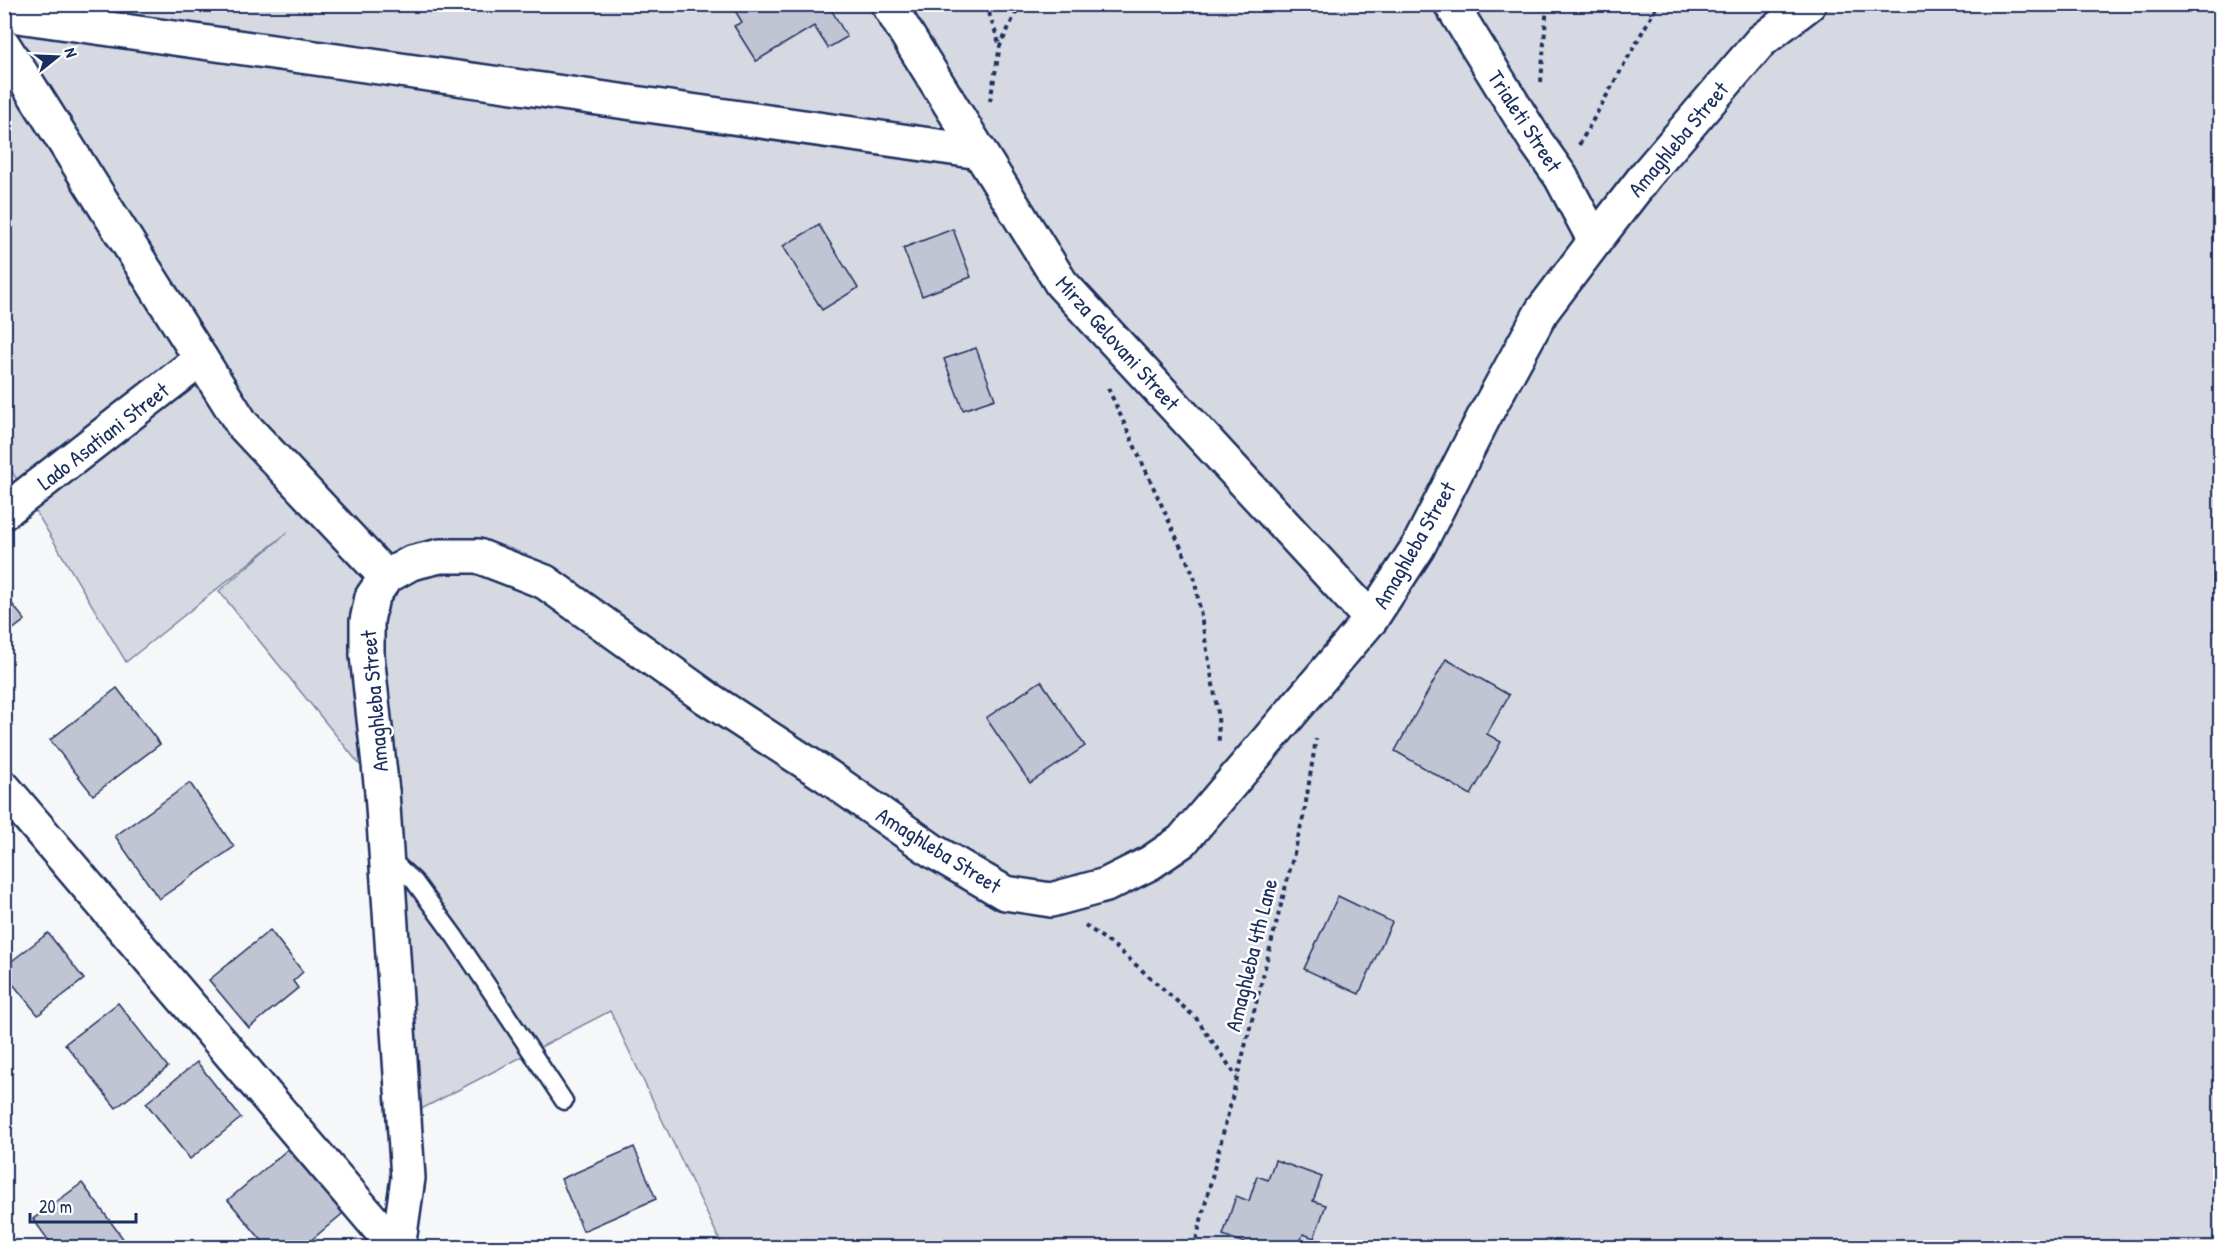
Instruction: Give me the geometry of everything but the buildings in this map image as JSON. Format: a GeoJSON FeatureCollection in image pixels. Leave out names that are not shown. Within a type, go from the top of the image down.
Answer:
{"type":"FeatureCollection","features":[{"type":"Feature","properties":{"kind":"street","name":"Mirza Gelovani Street"},"geometry":{"type":"LineString","coordinates":[[888,4],[1061,283],[1371,619]]}},
{"type":"Feature","properties":{"kind":"street","name":"Trialeti Street"},"geometry":{"type":"LineString","coordinates":[[1451,4],[1537,143],[1562,177],[1595,241]]}},
{"type":"Feature","properties":{"kind":"street","name":"Amaghleba Street"},"geometry":{"type":"LineString","coordinates":[[397,1248],[408,1178],[382,792],[367,655],[367,621],[372,597],[386,577],[411,563],[440,556],[478,556],[545,582],[706,698],[827,776],[933,851],[1005,893],[1051,900],[1106,885],[1150,863],[1182,841],[1371,619],[1418,547],[1484,417],[1542,311],[1647,174],[1761,41],[1809,4]]}},
{"type":"Feature","properties":{"kind":"street"},"geometry":{"type":"LineString","coordinates":[[4,14],[980,152]]}},
{"type":"Feature","properties":{"kind":"street"},"geometry":{"type":"LineString","coordinates":[[4,46],[242,424],[386,577]]}},
{"type":"Feature","properties":{"kind":"street","name":"Lado Asatiani Street"},"geometry":{"type":"LineString","coordinates":[[4,512],[201,360]]}},
{"type":"Feature","properties":{"kind":"street"},"geometry":{"type":"LineString","coordinates":[[4,788],[397,1248]]}},
{"type":"Feature","properties":{"kind":"lane"},"geometry":{"type":"LineString","coordinates":[[387,856],[414,880],[455,937],[564,1101]]}},
{"type":"Feature","properties":{"kind":"path"},"geometry":{"type":"LineString","coordinates":[[986,4],[1000,46]]}},
{"type":"Feature","properties":{"kind":"path"},"geometry":{"type":"LineString","coordinates":[[980,152],[1000,46],[1020,4]]}},
{"type":"Feature","properties":{"kind":"path"},"geometry":{"type":"LineString","coordinates":[[1541,85],[1547,4]]}},
{"type":"Feature","properties":{"kind":"path"},"geometry":{"type":"LineString","coordinates":[[1562,177],[1658,4]]}},
{"type":"Feature","properties":{"kind":"path"},"geometry":{"type":"LineString","coordinates":[[1107,386],[1194,576],[1218,713],[1221,794]]}},
{"type":"Feature","properties":{"kind":"path","name":"Amaghleba 4th Lane"},"geometry":{"type":"LineString","coordinates":[[1194,1248],[1304,814],[1317,735]]}},
{"type":"Feature","properties":{"kind":"path"},"geometry":{"type":"LineString","coordinates":[[1051,900],[1118,949],[1196,1018],[1237,1077]]}},
{"type":"Feature","properties":{"kind":"shaded area"},"geometry":{"type":"Polygon","coordinates":[[[5,5],[2220,5],[2220,1247],[723,1247],[610,1011],[404,1118],[382,792],[219,591],[288,532],[126,662],[5,460],[5,5]]]}}]}
